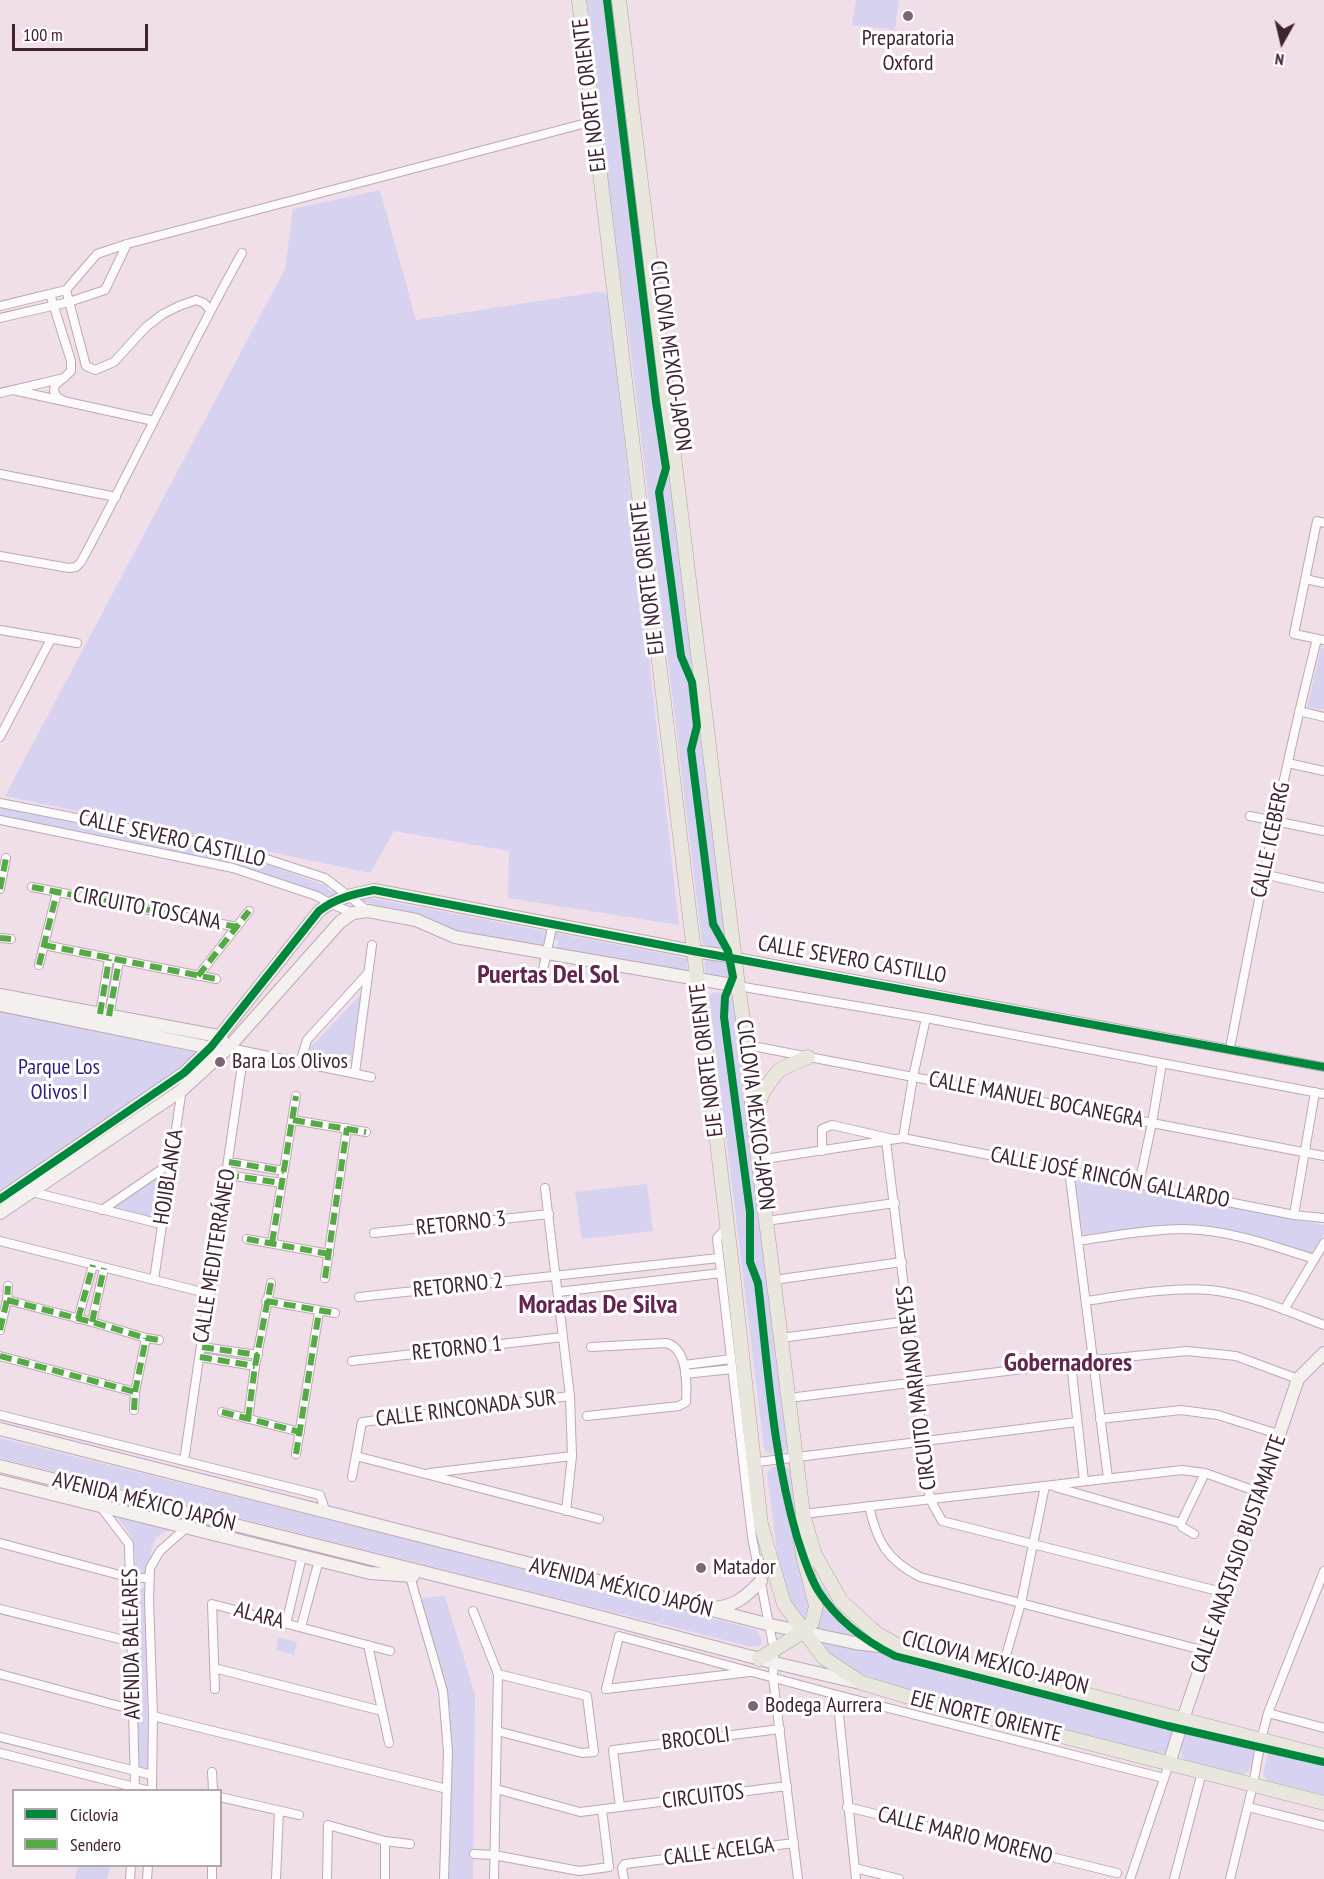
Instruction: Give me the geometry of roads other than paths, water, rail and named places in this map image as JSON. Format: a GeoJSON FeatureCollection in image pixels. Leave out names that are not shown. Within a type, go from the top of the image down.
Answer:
{"type":"FeatureCollection","features":[{"type":"Feature","properties":{"kind":"main road","name":"EJE NORTE ORIENTE"},"geometry":{"type":"LineString","coordinates":[[579,0],[750,1422],[749,1463],[761,1525],[784,1604],[824,1658],[862,1683],[927,1702],[1324,1803]]}},
{"type":"Feature","properties":{"kind":"main road","name":"EJE NORTE ORIENTE"},"geometry":{"type":"LineString","coordinates":[[619,0],[747,1045],[758,1160],[803,1514],[814,1553],[841,1601],[876,1634],[899,1646],[1324,1756]]}},
{"type":"Feature","properties":{"kind":"main road"},"geometry":{"type":"LineString","coordinates":[[753,1117],[764,1090],[778,1070],[808,1057]]}},
{"type":"Feature","properties":{"kind":"main road"},"geometry":{"type":"LineString","coordinates":[[738,1410],[750,1422]]}},
{"type":"Feature","properties":{"kind":"main road"},"geometry":{"type":"LineString","coordinates":[[759,1659],[775,1657],[812,1623],[816,1606],[803,1555],[798,1523],[803,1514]]}},
{"type":"Feature","properties":{"kind":"main road"},"geometry":{"type":"LineString","coordinates":[[752,1537],[768,1548]]}},
{"type":"Feature","properties":{"kind":"street"},"geometry":{"type":"LineString","coordinates":[[0,306],[66,290],[97,254],[127,244],[594,121]]}},
{"type":"Feature","properties":{"kind":"street"},"geometry":{"type":"LineString","coordinates":[[0,318],[69,302],[105,290],[127,244]]}},
{"type":"Feature","properties":{"kind":"street"},"geometry":{"type":"LineString","coordinates":[[0,556],[69,568],[76,567],[81,562],[210,310],[242,253]]}},
{"type":"Feature","properties":{"kind":"street"},"geometry":{"type":"LineString","coordinates":[[66,290],[86,366],[95,370],[114,362],[146,327],[163,314],[196,300],[204,303],[210,310]]}},
{"type":"Feature","properties":{"kind":"street"},"geometry":{"type":"LineString","coordinates":[[50,294],[71,362],[71,371],[56,385],[54,392],[57,397],[68,403]]}},
{"type":"Feature","properties":{"kind":"street"},"geometry":{"type":"LineString","coordinates":[[0,393],[64,378]]}},
{"type":"Feature","properties":{"kind":"street"},"geometry":{"type":"LineString","coordinates":[[10,389],[154,421]]}},
{"type":"Feature","properties":{"kind":"street"},"geometry":{"type":"LineString","coordinates":[[0,474],[116,497]]}},
{"type":"Feature","properties":{"kind":"street"},"geometry":{"type":"LineString","coordinates":[[1320,640],[1294,634],[1305,579],[1321,522]]}},
{"type":"Feature","properties":{"kind":"street"},"geometry":{"type":"LineString","coordinates":[[1305,579],[1324,583]]}},
{"type":"Feature","properties":{"kind":"street"},"geometry":{"type":"LineString","coordinates":[[0,630],[77,643]]}},
{"type":"Feature","properties":{"kind":"street"},"geometry":{"type":"LineString","coordinates":[[0,737],[51,639]]}},
{"type":"Feature","properties":{"kind":"street","name":"CALLE ICEBERG"},"geometry":{"type":"LineString","coordinates":[[1231,1043],[1263,874],[1299,711],[1320,640]]}},
{"type":"Feature","properties":{"kind":"street"},"geometry":{"type":"LineString","coordinates":[[1299,711],[1324,717]]}},
{"type":"Feature","properties":{"kind":"street"},"geometry":{"type":"LineString","coordinates":[[1288,763],[1324,771]]}},
{"type":"Feature","properties":{"kind":"street","name":"CALLE SEVERO CASTILLO"},"geometry":{"type":"LineString","coordinates":[[0,803],[239,850],[325,879],[368,911]]}},
{"type":"Feature","properties":{"kind":"street"},"geometry":{"type":"LineString","coordinates":[[1250,816],[1324,831]]}},
{"type":"Feature","properties":{"kind":"street","name":"CALLE SEVERO CASTILLO"},"geometry":{"type":"LineString","coordinates":[[0,820],[233,868],[317,896],[353,913],[368,911],[416,920],[455,937],[697,981],[926,1018],[1320,1093]]}},
{"type":"Feature","properties":{"kind":"street"},"geometry":{"type":"LineString","coordinates":[[0,889],[6,858]]}},
{"type":"Feature","properties":{"kind":"street"},"geometry":{"type":"LineString","coordinates":[[1263,874],[1324,888]]}},
{"type":"Feature","properties":{"kind":"street","name":"CIRCUITO TOSCANA"},"geometry":{"type":"LineString","coordinates":[[32,887],[237,927]]}},
{"type":"Feature","properties":{"kind":"street","name":"CALLE SEVERO CASTILLO"},"geometry":{"type":"LineString","coordinates":[[349,895],[374,890],[1324,1067]]}},
{"type":"Feature","properties":{"kind":"street","name":"CIRCUITO TOSCANA"},"geometry":{"type":"LineString","coordinates":[[39,965],[57,892]]}},
{"type":"Feature","properties":{"kind":"street"},"geometry":{"type":"LineString","coordinates":[[218,1036],[319,911],[329,903],[349,895]]}},
{"type":"Feature","properties":{"kind":"street","name":"CIRCUITO TOSCANA"},"geometry":{"type":"LineString","coordinates":[[198,976],[249,910]]}},
{"type":"Feature","properties":{"kind":"street"},"geometry":{"type":"LineString","coordinates":[[0,1213],[182,1090],[340,922],[353,913]]}},
{"type":"Feature","properties":{"kind":"street"},"geometry":{"type":"LineString","coordinates":[[541,979],[553,923]]}},
{"type":"Feature","properties":{"kind":"street"},"geometry":{"type":"LineString","coordinates":[[0,938],[11,939]]}},
{"type":"Feature","properties":{"kind":"street"},"geometry":{"type":"LineString","coordinates":[[44,945],[216,979]]}},
{"type":"Feature","properties":{"kind":"street"},"geometry":{"type":"LineString","coordinates":[[355,1073],[372,945]]}},
{"type":"Feature","properties":{"kind":"street"},"geometry":{"type":"LineString","coordinates":[[104,1015],[110,959]]}},
{"type":"Feature","properties":{"kind":"street"},"geometry":{"type":"LineString","coordinates":[[104,1015],[119,961]]}},
{"type":"Feature","properties":{"kind":"street"},"geometry":{"type":"LineString","coordinates":[[300,1063],[307,1040],[368,973]]}},
{"type":"Feature","properties":{"kind":"street"},"geometry":{"type":"LineString","coordinates":[[0,995],[218,1036]]}},
{"type":"Feature","properties":{"kind":"street"},"geometry":{"type":"LineString","coordinates":[[0,1005],[371,1077]]}},
{"type":"Feature","properties":{"kind":"street"},"geometry":{"type":"LineString","coordinates":[[899,1138],[926,1018]]}},
{"type":"Feature","properties":{"kind":"street"},"geometry":{"type":"LineString","coordinates":[[218,1036],[221,1049]]}},
{"type":"Feature","properties":{"kind":"street","name":"CALLE MANUEL BOCANEGRA"},"geometry":{"type":"LineString","coordinates":[[747,1045],[1324,1155]]}},
{"type":"Feature","properties":{"kind":"street"},"geometry":{"type":"LineString","coordinates":[[0,1199],[221,1049]]}},
{"type":"Feature","properties":{"kind":"street","name":"CALLE MEDITERRÁNEO"},"geometry":{"type":"LineString","coordinates":[[184,1461],[244,1054]]}},
{"type":"Feature","properties":{"kind":"street"},"geometry":{"type":"LineString","coordinates":[[1139,1184],[1162,1063]]}},
{"type":"Feature","properties":{"kind":"street","name":"HOJIBLANCA"},"geometry":{"type":"LineString","coordinates":[[154,1280],[184,1073]]}},
{"type":"Feature","properties":{"kind":"street"},"geometry":{"type":"LineString","coordinates":[[1294,1215],[1305,1152],[1320,1093]]}},
{"type":"Feature","properties":{"kind":"street"},"geometry":{"type":"LineString","coordinates":[[272,1243],[296,1096]]}},
{"type":"Feature","properties":{"kind":"street"},"geometry":{"type":"LineString","coordinates":[[293,1119],[366,1132]]}},
{"type":"Feature","properties":{"kind":"street","name":"CALLE JOSÉ RINCÓN GALLARDO"},"geometry":{"type":"LineString","coordinates":[[822,1151],[822,1129],[832,1125],[1294,1215],[1324,1218]]}},
{"type":"Feature","properties":{"kind":"street"},"geometry":{"type":"LineString","coordinates":[[325,1278],[347,1128]]}},
{"type":"Feature","properties":{"kind":"street","name":"CALLE JOSÉ RINCÓN GALLARDO"},"geometry":{"type":"LineString","coordinates":[[758,1160],[899,1138]]}},
{"type":"Feature","properties":{"kind":"street","name":"CIRCUITO MARIANO REYES"},"geometry":{"type":"LineString","coordinates":[[886,1141],[930,1499],[942,1521],[1226,1593]]}},
{"type":"Feature","properties":{"kind":"street"},"geometry":{"type":"LineString","coordinates":[[229,1162],[284,1171]]}},
{"type":"Feature","properties":{"kind":"street"},"geometry":{"type":"LineString","coordinates":[[102,1210],[171,1163]]}},
{"type":"Feature","properties":{"kind":"street"},"geometry":{"type":"LineString","coordinates":[[1069,1170],[1108,1478]]}},
{"type":"Feature","properties":{"kind":"street"},"geometry":{"type":"LineString","coordinates":[[227,1175],[282,1183]]}},
{"type":"Feature","properties":{"kind":"street"},"geometry":{"type":"LineString","coordinates":[[545,1188],[570,1396],[572,1455],[566,1510]]}},
{"type":"Feature","properties":{"kind":"street"},"geometry":{"type":"LineString","coordinates":[[32,1192],[161,1224]]}},
{"type":"Feature","properties":{"kind":"street"},"geometry":{"type":"LineString","coordinates":[[766,1221],[895,1203]]}},
{"type":"Feature","properties":{"kind":"street","name":"RETORNO 3"},"geometry":{"type":"LineString","coordinates":[[374,1233],[549,1214]]}},
{"type":"Feature","properties":{"kind":"street"},"geometry":{"type":"LineString","coordinates":[[727,1227],[717,1238],[719,1258],[731,1364],[749,1463],[752,1537],[771,1625],[775,1657],[773,1678],[798,1879]]}},
{"type":"Feature","properties":{"kind":"street"},"geometry":{"type":"LineString","coordinates":[[1078,1241],[1183,1229],[1256,1240],[1314,1259]]}},
{"type":"Feature","properties":{"kind":"street"},"geometry":{"type":"LineString","coordinates":[[247,1239],[328,1254]]}},
{"type":"Feature","properties":{"kind":"street"},"geometry":{"type":"LineString","coordinates":[[0,1241],[210,1294]]}},
{"type":"Feature","properties":{"kind":"street"},"geometry":{"type":"LineString","coordinates":[[1284,1310],[1324,1243]]}},
{"type":"Feature","properties":{"kind":"street","name":"RETORNO 2"},"geometry":{"type":"LineString","coordinates":[[359,1297],[719,1258]]}},
{"type":"Feature","properties":{"kind":"street"},"geometry":{"type":"LineString","coordinates":[[774,1280],[902,1262]]}},
{"type":"Feature","properties":{"kind":"street"},"geometry":{"type":"LineString","coordinates":[[78,1319],[93,1265]]}},
{"type":"Feature","properties":{"kind":"street"},"geometry":{"type":"LineString","coordinates":[[653,1266],[655,1281]]}},
{"type":"Feature","properties":{"kind":"street"},"geometry":{"type":"LineString","coordinates":[[92,1322],[104,1268]]}},
{"type":"Feature","properties":{"kind":"street"},"geometry":{"type":"LineString","coordinates":[[558,1292],[722,1273]]}},
{"type":"Feature","properties":{"kind":"street"},"geometry":{"type":"LineString","coordinates":[[248,1419],[255,1366],[271,1282]]}},
{"type":"Feature","properties":{"kind":"street"},"geometry":{"type":"LineString","coordinates":[[0,1330],[8,1300],[8,1286]]}},
{"type":"Feature","properties":{"kind":"street"},"geometry":{"type":"LineString","coordinates":[[1086,1301],[1158,1290],[1210,1290],[1257,1300],[1324,1325]]}},
{"type":"Feature","properties":{"kind":"street"},"geometry":{"type":"LineString","coordinates":[[8,1300],[159,1340]]}},
{"type":"Feature","properties":{"kind":"street"},"geometry":{"type":"LineString","coordinates":[[266,1301],[335,1314]]}},
{"type":"Feature","properties":{"kind":"street"},"geometry":{"type":"LineString","coordinates":[[296,1455],[319,1312]]}},
{"type":"Feature","properties":{"kind":"street"},"geometry":{"type":"LineString","coordinates":[[781,1338],[909,1321]]}},
{"type":"Feature","properties":{"kind":"street","name":"RETORNO 1"},"geometry":{"type":"LineString","coordinates":[[352,1360],[563,1336]]}},
{"type":"Feature","properties":{"kind":"street"},"geometry":{"type":"LineString","coordinates":[[134,1410],[135,1392],[146,1338]]}},
{"type":"Feature","properties":{"kind":"street"},"geometry":{"type":"LineString","coordinates":[[587,1416],[679,1406],[686,1402],[684,1369],[674,1344],[591,1347]]}},
{"type":"Feature","properties":{"kind":"street"},"geometry":{"type":"LineString","coordinates":[[201,1347],[258,1355]]}},
{"type":"Feature","properties":{"kind":"street"},"geometry":{"type":"LineString","coordinates":[[1094,1360],[1187,1351],[1236,1356],[1298,1379]]}},
{"type":"Feature","properties":{"kind":"street","name":"CALLE ANASTASIO BUSTAMANTE"},"geometry":{"type":"LineString","coordinates":[[1169,1764],[1182,1719],[1281,1435],[1298,1379],[1323,1354]]}},
{"type":"Feature","properties":{"kind":"street"},"geometry":{"type":"LineString","coordinates":[[0,1356],[135,1392]]}},
{"type":"Feature","properties":{"kind":"street"},"geometry":{"type":"LineString","coordinates":[[200,1358],[255,1366]]}},
{"type":"Feature","properties":{"kind":"street"},"geometry":{"type":"LineString","coordinates":[[789,1398],[1071,1363],[1084,1481]]}},
{"type":"Feature","properties":{"kind":"street"},"geometry":{"type":"LineString","coordinates":[[684,1369],[731,1364]]}},
{"type":"Feature","properties":{"kind":"street","name":"CALLE RINCONADA SUR"},"geometry":{"type":"LineString","coordinates":[[356,1456],[362,1422],[570,1396]]}},
{"type":"Feature","properties":{"kind":"street"},"geometry":{"type":"LineString","coordinates":[[1100,1419],[1181,1410],[1218,1415],[1281,1435]]}},
{"type":"Feature","properties":{"kind":"street"},"geometry":{"type":"LineString","coordinates":[[222,1412],[300,1432]]}},
{"type":"Feature","properties":{"kind":"street"},"geometry":{"type":"LineString","coordinates":[[0,1415],[320,1496],[326,1513]]}},
{"type":"Feature","properties":{"kind":"street"},"geometry":{"type":"LineString","coordinates":[[749,1463],[1077,1422]]}},
{"type":"Feature","properties":{"kind":"street","name":"AVENIDA MÉXICO JAPÓN"},"geometry":{"type":"LineString","coordinates":[[0,1429],[771,1625],[855,1643],[919,1652]]}},
{"type":"Feature","properties":{"kind":"street"},"geometry":{"type":"LineString","coordinates":[[424,1474],[572,1455]]}},
{"type":"Feature","properties":{"kind":"street"},"geometry":{"type":"LineString","coordinates":[[352,1477],[356,1456],[599,1519]]}},
{"type":"Feature","properties":{"kind":"street","name":"AVENIDA MÉXICO JAPÓN"},"geometry":{"type":"LineString","coordinates":[[0,1466],[409,1573]]}},
{"type":"Feature","properties":{"kind":"street"},"geometry":{"type":"LineString","coordinates":[[803,1514],[1182,1470],[1204,1473],[1261,1493]]}},
{"type":"Feature","properties":{"kind":"street"},"geometry":{"type":"LineString","coordinates":[[1194,1534],[1182,1527],[1181,1522],[1204,1473]]}},
{"type":"Feature","properties":{"kind":"street","name":"AVENIDA MÉXICO JAPÓN"},"geometry":{"type":"LineString","coordinates":[[0,1481],[370,1573],[428,1574],[759,1659]]}},
{"type":"Feature","properties":{"kind":"street"},"geometry":{"type":"LineString","coordinates":[[1048,1486],[1181,1522]]}},
{"type":"Feature","properties":{"kind":"street"},"geometry":{"type":"LineString","coordinates":[[1001,1673],[1021,1603],[1048,1486]]}},
{"type":"Feature","properties":{"kind":"street","name":"AVENIDA BALEARES"},"geometry":{"type":"LineString","coordinates":[[100,1506],[129,1544],[135,1789]]}},
{"type":"Feature","properties":{"kind":"street"},"geometry":{"type":"LineString","coordinates":[[869,1506],[874,1532],[884,1549],[901,1567],[920,1577],[1206,1651]]}},
{"type":"Feature","properties":{"kind":"street","name":"AVENIDA BALEARES"},"geometry":{"type":"LineString","coordinates":[[152,1789],[150,1568],[160,1551],[186,1528]]}},
{"type":"Feature","properties":{"kind":"street"},"geometry":{"type":"LineString","coordinates":[[0,1543],[130,1578],[150,1578]]}},
{"type":"Feature","properties":{"kind":"street"},"geometry":{"type":"LineString","coordinates":[[286,1624],[302,1556]]}},
{"type":"Feature","properties":{"kind":"street"},"geometry":{"type":"LineString","coordinates":[[301,1627],[319,1560]]}},
{"type":"Feature","properties":{"kind":"street"},"geometry":{"type":"LineString","coordinates":[[1230,1879],[1268,1713],[1324,1572]]}},
{"type":"Feature","properties":{"kind":"street"},"geometry":{"type":"LineString","coordinates":[[409,1573],[443,1691],[448,1752],[444,1879]]}},
{"type":"Feature","properties":{"kind":"street"},"geometry":{"type":"LineString","coordinates":[[701,1608],[737,1603],[747,1596],[760,1581]]}},
{"type":"Feature","properties":{"kind":"street","name":"ALARA"},"geometry":{"type":"LineString","coordinates":[[215,1689],[212,1604],[390,1651]]}},
{"type":"Feature","properties":{"kind":"street"},"geometry":{"type":"LineString","coordinates":[[0,1609],[132,1642]]}},
{"type":"Feature","properties":{"kind":"street"},"geometry":{"type":"LineString","coordinates":[[473,1611],[498,1674],[494,1879]]}},
{"type":"Feature","properties":{"kind":"street","name":"EJE NORTE ORIENTE"},"geometry":{"type":"LineString","coordinates":[[750,1671],[606,1689],[619,1636],[750,1671],[837,1695],[1164,1778]]}},
{"type":"Feature","properties":{"kind":"street"},"geometry":{"type":"LineString","coordinates":[[368,1645],[389,1743]]}},
{"type":"Feature","properties":{"kind":"street"},"geometry":{"type":"LineString","coordinates":[[775,1657],[862,1683]]}},
{"type":"Feature","properties":{"kind":"street"},"geometry":{"type":"LineString","coordinates":[[214,1668],[382,1711]]}},
{"type":"Feature","properties":{"kind":"street"},"geometry":{"type":"LineString","coordinates":[[0,1674],[134,1710]]}},
{"type":"Feature","properties":{"kind":"street"},"geometry":{"type":"LineString","coordinates":[[497,1731],[582,1754],[594,1752],[587,1696],[498,1674]]}},
{"type":"Feature","properties":{"kind":"street"},"geometry":{"type":"LineString","coordinates":[[837,1695],[856,1879]]}},
{"type":"Feature","properties":{"kind":"street"},"geometry":{"type":"LineString","coordinates":[[1268,1713],[1324,1728]]}},
{"type":"Feature","properties":{"kind":"street"},"geometry":{"type":"LineString","coordinates":[[153,1716],[447,1789]]}},
{"type":"Feature","properties":{"kind":"street","name":"BROCOLI"},"geometry":{"type":"LineString","coordinates":[[620,1807],[613,1750],[780,1729]]}},
{"type":"Feature","properties":{"kind":"street"},"geometry":{"type":"LineString","coordinates":[[0,1737],[152,1775]]}},
{"type":"Feature","properties":{"kind":"street"},"geometry":{"type":"LineString","coordinates":[[10,1739],[3,1754],[135,1789]]}},
{"type":"Feature","properties":{"kind":"street"},"geometry":{"type":"LineString","coordinates":[[1130,1879],[1169,1764]]}},
{"type":"Feature","properties":{"kind":"street"},"geometry":{"type":"LineString","coordinates":[[212,1772],[213,1789]]}},
{"type":"Feature","properties":{"kind":"street"},"geometry":{"type":"LineString","coordinates":[[1174,1879],[1202,1772]]}},
{"type":"Feature","properties":{"kind":"street","name":"CIRCUITOS"},"geometry":{"type":"LineString","coordinates":[[496,1790],[580,1812],[787,1786]]}},
{"type":"Feature","properties":{"kind":"street"},"geometry":{"type":"LineString","coordinates":[[222,1797],[299,1815]]}},
{"type":"Feature","properties":{"kind":"street","name":"CALLE MARIO MORENO"},"geometry":{"type":"LineString","coordinates":[[848,1807],[1117,1873]]}},
{"type":"Feature","properties":{"kind":"street"},"geometry":{"type":"LineString","coordinates":[[1248,1807],[1324,1826]]}},
{"type":"Feature","properties":{"kind":"street"},"geometry":{"type":"LineString","coordinates":[[474,1854],[494,1855],[579,1871],[609,1867],[602,1810]]}},
{"type":"Feature","properties":{"kind":"street"},"geometry":{"type":"LineString","coordinates":[[276,1879],[279,1811]]}},
{"type":"Feature","properties":{"kind":"street"},"geometry":{"type":"LineString","coordinates":[[327,1879],[328,1825],[384,1841],[410,1844]]}},
{"type":"Feature","properties":{"kind":"street"},"geometry":{"type":"LineString","coordinates":[[384,1841],[385,1879]]}},
{"type":"Feature","properties":{"kind":"street","name":"CALLE ACELGA"},"geometry":{"type":"LineString","coordinates":[[624,1879],[622,1868],[625,1863],[794,1843]]}},
{"type":"Feature","properties":{"kind":"street"},"geometry":{"type":"LineString","coordinates":[[855,1868],[900,1879]]}},
{"type":"Feature","properties":{"kind":"place","name":"Preparatoria Oxford"},"geometry":{"type":"Point","coordinates":[908,16]}},
{"type":"Feature","properties":{"kind":"place","name":"Bara Los Olivos"},"geometry":{"type":"Point","coordinates":[220,1062]}},
{"type":"Feature","properties":{"kind":"place","name":"Matador"},"geometry":{"type":"Point","coordinates":[701,1568]}},
{"type":"Feature","properties":{"kind":"place","name":"Bodega Aurrera"},"geometry":{"type":"Point","coordinates":[753,1706]}},
{"type":"Feature","properties":{"kind":"district","name":"Puertas Del Sol"},"geometry":{"type":"Point","coordinates":[548,976]}},
{"type":"Feature","properties":{"kind":"district","name":"Moradas De Silva"},"geometry":{"type":"Point","coordinates":[598,1306]}},
{"type":"Feature","properties":{"kind":"district","name":"Gobernadores"},"geometry":{"type":"Point","coordinates":[1068,1364]}},
{"type":"Feature","properties":{"kind":"park label","name":"Parque Los Olivos I"},"geometry":{"type":"Point","coordinates":[59,1080]}}]}
